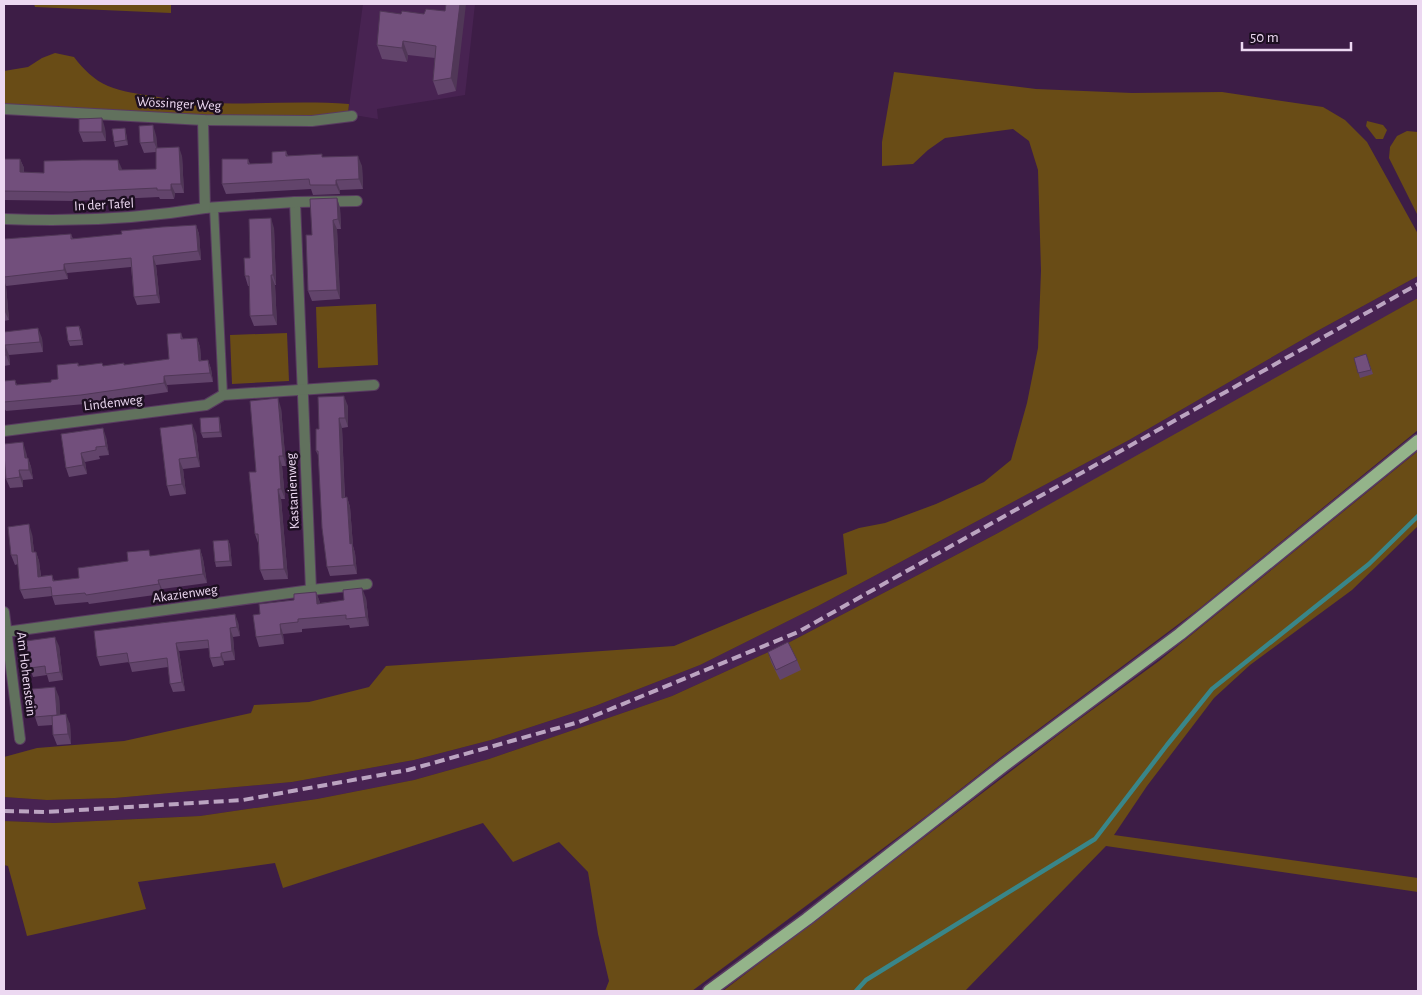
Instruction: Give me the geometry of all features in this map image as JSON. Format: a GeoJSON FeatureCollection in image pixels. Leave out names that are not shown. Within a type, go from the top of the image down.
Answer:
{"type":"FeatureCollection","features":[{"type":"Feature","properties":{"kind":"main road"},"geometry":{"type":"LineString","coordinates":[[709,991],[807,919],[1004,766],[1180,634],[1418,441]]}},
{"type":"Feature","properties":{"kind":"street","name":"Wössinger Weg"},"geometry":{"type":"LineString","coordinates":[[4,109],[203,120],[312,121],[352,116]]}},
{"type":"Feature","properties":{"kind":"street"},"geometry":{"type":"LineString","coordinates":[[203,120],[209,208]]}},
{"type":"Feature","properties":{"kind":"street","name":"In der Tafel"},"geometry":{"type":"LineString","coordinates":[[4,219],[56,221],[154,216],[209,208],[295,202],[358,201]]}},
{"type":"Feature","properties":{"kind":"street","name":"Kastanienweg"},"geometry":{"type":"LineString","coordinates":[[295,202],[311,590]]}},
{"type":"Feature","properties":{"kind":"street"},"geometry":{"type":"LineString","coordinates":[[223,395],[374,385]]}},
{"type":"Feature","properties":{"kind":"street","name":"Lindenweg"},"geometry":{"type":"LineString","coordinates":[[4,430],[206,405],[223,395]]}},
{"type":"Feature","properties":{"kind":"street","name":"Akazienweg"},"geometry":{"type":"LineString","coordinates":[[6,632],[367,584]]}},
{"type":"Feature","properties":{"kind":"street","name":"Am Hohenstein"},"geometry":{"type":"LineString","coordinates":[[4,612],[20,739]]}},
{"type":"Feature","properties":{"kind":"lane"},"geometry":{"type":"LineString","coordinates":[[209,208],[223,395]]}},
{"type":"Feature","properties":{"kind":"shaded area"},"geometry":{"type":"Polygon","coordinates":[[[34,4],[171,4],[171,13],[35,7],[34,4]]]}},
{"type":"Feature","properties":{"kind":"shaded area"},"geometry":{"type":"Polygon","coordinates":[[[363,4],[475,4],[465,95],[377,109],[378,119],[348,114],[363,4]]]}},
{"type":"Feature","properties":{"kind":"shaded area"},"geometry":{"type":"Polygon","coordinates":[[[55,53],[74,57],[85,70],[103,84],[130,92],[184,102],[349,104],[348,114],[219,117],[4,104],[4,71],[28,67],[42,58],[55,53]]]}},
{"type":"Feature","properties":{"kind":"shaded area"},"geometry":{"type":"Polygon","coordinates":[[[894,72],[1036,89],[1132,93],[1222,92],[1323,107],[1345,120],[1367,142],[1418,234],[1418,276],[1319,330],[1129,440],[818,606],[700,665],[595,706],[491,740],[414,760],[292,782],[115,798],[47,800],[4,797],[4,757],[37,748],[124,741],[251,713],[254,705],[309,702],[369,687],[386,666],[674,646],[847,574],[843,534],[859,528],[885,523],[936,504],[984,482],[1011,460],[1027,403],[1038,348],[1041,271],[1038,170],[1029,141],[1013,129],[945,138],[913,164],[882,166],[882,142],[894,72]]]}},
{"type":"Feature","properties":{"kind":"shaded area"},"geometry":{"type":"Polygon","coordinates":[[[1367,121],[1383,125],[1387,130],[1383,139],[1376,139],[1366,126],[1367,121]]]}},
{"type":"Feature","properties":{"kind":"shaded area"},"geometry":{"type":"Polygon","coordinates":[[[1407,131],[1418,132],[1418,216],[1389,158],[1390,147],[1397,136],[1407,131]]]}},
{"type":"Feature","properties":{"kind":"shaded area"},"geometry":{"type":"Polygon","coordinates":[[[1418,276],[1418,298],[1239,400],[998,533],[788,643],[672,696],[489,759],[414,780],[317,799],[200,816],[54,823],[4,821],[4,797],[47,800],[115,798],[292,782],[414,760],[491,740],[595,706],[700,665],[818,606],[1129,440],[1319,330],[1418,276]]]}},
{"type":"Feature","properties":{"kind":"shaded area"},"geometry":{"type":"Polygon","coordinates":[[[1418,298],[1418,430],[1200,608],[692,991],[605,991],[609,981],[598,934],[588,872],[559,842],[513,862],[483,823],[283,888],[275,863],[138,882],[146,909],[27,936],[8,866],[4,865],[4,821],[54,823],[200,816],[317,799],[414,780],[489,759],[672,696],[788,643],[998,533],[1418,298]]]}},
{"type":"Feature","properties":{"kind":"shaded area"},"geometry":{"type":"Polygon","coordinates":[[[376,304],[378,365],[318,368],[316,307],[376,304]]]}},
{"type":"Feature","properties":{"kind":"shaded area"},"geometry":{"type":"Polygon","coordinates":[[[287,333],[289,381],[232,384],[230,335],[287,333]]]}},
{"type":"Feature","properties":{"kind":"shaded area"},"geometry":{"type":"Polygon","coordinates":[[[1418,451],[1418,526],[1352,590],[1250,665],[1214,698],[1147,786],[1114,835],[1418,878],[1418,892],[1106,846],[965,991],[723,991],[1070,726],[1159,661],[1418,451]]]}},
{"type":"Feature","properties":{"kind":"building"},"geometry":{"type":"Polygon","coordinates":[[[446,4],[460,4],[451,78],[433,81],[436,46],[403,41],[402,48],[377,45],[380,11],[401,14],[402,11],[424,14],[426,9],[445,11],[446,4]]]}},
{"type":"Feature","properties":{"kind":"building"},"geometry":{"type":"Polygon","coordinates":[[[102,118],[102,132],[79,132],[79,119],[102,118]]]}},
{"type":"Feature","properties":{"kind":"building"},"geometry":{"type":"Polygon","coordinates":[[[153,125],[154,142],[140,143],[139,126],[153,125]]]}},
{"type":"Feature","properties":{"kind":"building"},"geometry":{"type":"Polygon","coordinates":[[[125,128],[126,140],[114,142],[112,129],[125,128]]]}},
{"type":"Feature","properties":{"kind":"building"},"geometry":{"type":"Polygon","coordinates":[[[179,147],[181,184],[171,184],[171,190],[157,190],[157,188],[71,192],[4,191],[4,159],[20,159],[20,172],[44,173],[44,161],[82,160],[118,160],[119,170],[156,169],[156,148],[179,147]]]}},
{"type":"Feature","properties":{"kind":"building"},"geometry":{"type":"Polygon","coordinates":[[[286,151],[286,156],[322,154],[322,157],[358,156],[359,179],[336,180],[336,185],[310,185],[309,179],[222,184],[222,159],[248,159],[248,164],[272,163],[272,152],[286,151]]]}},
{"type":"Feature","properties":{"kind":"building"},"geometry":{"type":"Polygon","coordinates":[[[337,198],[338,219],[333,220],[337,290],[308,291],[306,235],[312,235],[310,199],[337,198]]]}},
{"type":"Feature","properties":{"kind":"building"},"geometry":{"type":"Polygon","coordinates":[[[271,218],[273,315],[250,316],[249,276],[245,276],[244,258],[250,258],[249,219],[271,218]]]}},
{"type":"Feature","properties":{"kind":"building"},"geometry":{"type":"Polygon","coordinates":[[[196,225],[198,251],[153,256],[157,295],[134,297],[131,258],[64,264],[64,270],[4,277],[4,239],[71,234],[71,239],[122,234],[121,231],[196,225]]]}},
{"type":"Feature","properties":{"kind":"building"},"geometry":{"type":"Polygon","coordinates":[[[79,326],[82,340],[68,341],[66,327],[79,326]]]}},
{"type":"Feature","properties":{"kind":"building"},"geometry":{"type":"Polygon","coordinates":[[[38,328],[40,342],[5,345],[6,355],[4,355],[4,332],[38,328]]]}},
{"type":"Feature","properties":{"kind":"building"},"geometry":{"type":"Polygon","coordinates":[[[181,333],[181,339],[197,338],[199,361],[208,360],[210,373],[164,376],[164,383],[81,395],[4,402],[4,381],[15,380],[16,385],[51,382],[51,380],[58,379],[57,365],[78,363],[78,366],[102,363],[103,366],[124,363],[124,365],[169,359],[167,334],[181,333]]]}},
{"type":"Feature","properties":{"kind":"building"},"geometry":{"type":"Polygon","coordinates":[[[1366,354],[1371,370],[1358,373],[1354,358],[1366,354]]]}},
{"type":"Feature","properties":{"kind":"building"},"geometry":{"type":"Polygon","coordinates":[[[344,396],[345,418],[339,418],[342,498],[347,497],[350,544],[352,543],[354,565],[327,567],[322,528],[318,451],[316,451],[316,429],[319,429],[318,397],[344,396]]]}},
{"type":"Feature","properties":{"kind":"building"},"geometry":{"type":"Polygon","coordinates":[[[278,398],[283,456],[279,456],[281,489],[278,489],[284,569],[260,570],[258,534],[255,534],[249,472],[256,472],[250,401],[278,398]]]}},
{"type":"Feature","properties":{"kind":"building"},"geometry":{"type":"Polygon","coordinates":[[[219,417],[220,432],[201,433],[200,418],[219,417]]]}},
{"type":"Feature","properties":{"kind":"building"},"geometry":{"type":"Polygon","coordinates":[[[192,424],[197,457],[179,459],[182,484],[167,486],[160,428],[192,424]]]}},
{"type":"Feature","properties":{"kind":"building"},"geometry":{"type":"Polygon","coordinates":[[[103,428],[106,446],[96,447],[96,450],[81,453],[83,465],[66,468],[61,434],[103,428]]]}},
{"type":"Feature","properties":{"kind":"building"},"geometry":{"type":"Polygon","coordinates":[[[23,442],[25,458],[28,458],[29,470],[19,470],[20,477],[6,479],[4,444],[23,442]]]}},
{"type":"Feature","properties":{"kind":"building"},"geometry":{"type":"Polygon","coordinates":[[[29,524],[32,552],[36,552],[38,577],[52,575],[53,581],[79,578],[78,568],[128,561],[127,552],[149,550],[150,556],[200,549],[203,574],[158,580],[159,584],[86,595],[85,593],[52,596],[51,587],[20,590],[17,555],[11,555],[8,527],[29,524]]]}},
{"type":"Feature","properties":{"kind":"building"},"geometry":{"type":"Polygon","coordinates":[[[228,540],[230,561],[215,562],[213,541],[228,540]]]}},
{"type":"Feature","properties":{"kind":"building"},"geometry":{"type":"Polygon","coordinates":[[[362,588],[366,617],[346,619],[346,615],[298,619],[298,622],[280,624],[281,634],[256,637],[253,615],[260,614],[259,604],[294,600],[294,594],[316,592],[317,604],[344,600],[343,590],[362,588]]]}},
{"type":"Feature","properties":{"kind":"building"},"geometry":{"type":"Polygon","coordinates":[[[235,614],[237,627],[230,628],[232,651],[221,653],[221,657],[210,658],[208,640],[176,643],[182,682],[170,684],[167,658],[129,663],[127,653],[97,657],[94,631],[235,614]]]}},
{"type":"Feature","properties":{"kind":"building"},"geometry":{"type":"Polygon","coordinates":[[[55,637],[60,672],[46,674],[45,666],[30,668],[26,641],[55,637]]]}},
{"type":"Feature","properties":{"kind":"building"},"geometry":{"type":"Polygon","coordinates":[[[788,642],[797,660],[776,670],[768,652],[788,642]]]}},
{"type":"Feature","properties":{"kind":"building"},"geometry":{"type":"Polygon","coordinates":[[[55,687],[57,715],[35,717],[32,689],[55,687]]]}},
{"type":"Feature","properties":{"kind":"building"},"geometry":{"type":"Polygon","coordinates":[[[66,714],[68,734],[53,735],[52,716],[66,714]]]}},
{"type":"Feature","properties":{"kind":"waterway"},"geometry":{"type":"LineString","coordinates":[[856,991],[866,980],[1095,839],[1212,689],[1369,564],[1418,516]]}},
{"type":"Feature","properties":{"kind":"railway"},"geometry":{"type":"LineString","coordinates":[[4,811],[46,812],[243,800],[408,770],[579,722],[798,632],[1418,284]]}}]}
